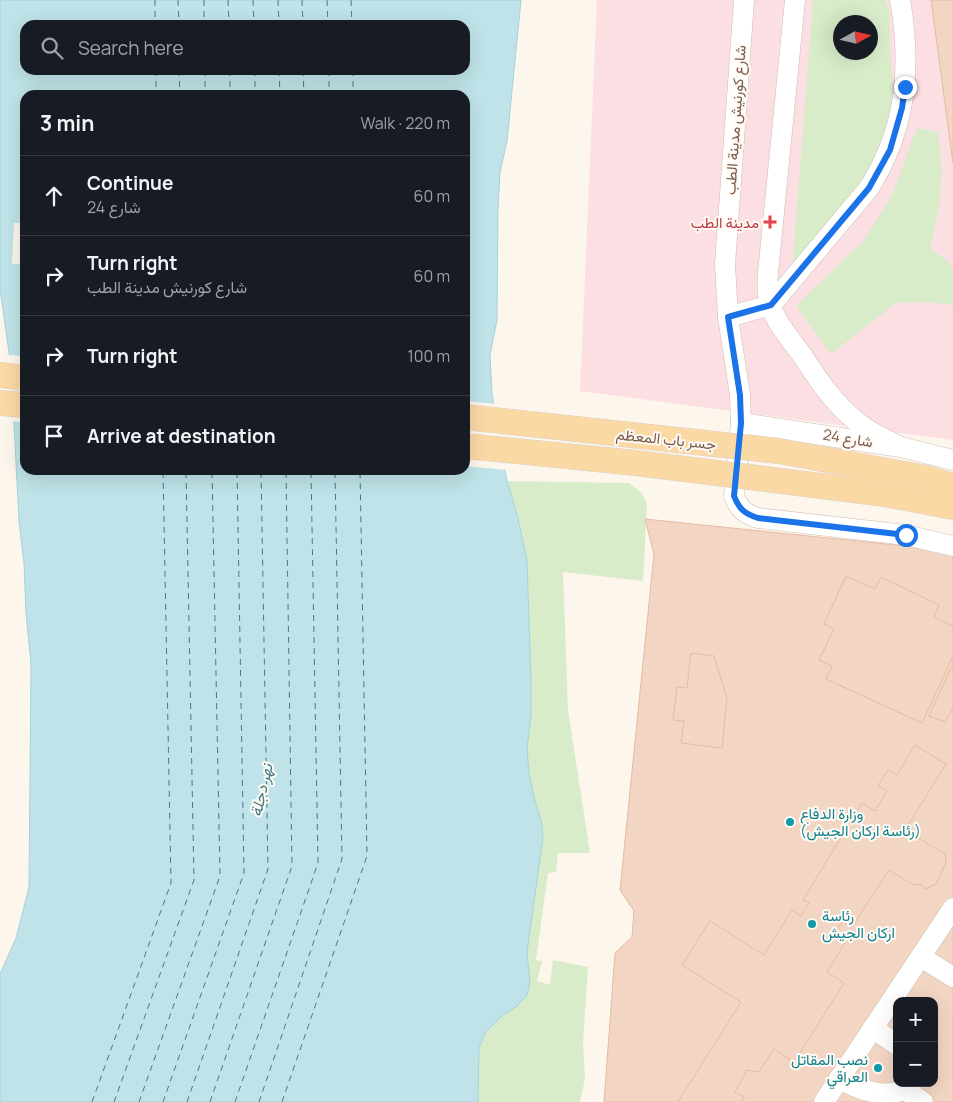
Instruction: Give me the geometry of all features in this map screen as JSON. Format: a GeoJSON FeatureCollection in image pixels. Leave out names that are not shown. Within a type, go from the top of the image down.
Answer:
{"type":"FeatureCollection","features":[{"type":"Feature","properties":{"kind":"main road"},"geometry":{"type":"LineString","coordinates":[[0,376],[20,378]]}},
{"type":"Feature","properties":{"kind":"main road"},"geometry":{"type":"LineString","coordinates":[[0,403],[20,405]]}},
{"type":"Feature","properties":{"kind":"main road","name":"جسر باب المعظم"},"geometry":{"type":"LineString","coordinates":[[470,418],[779,451],[926,478],[953,486]]}},
{"type":"Feature","properties":{"kind":"main road","name":"جسر باب المعظم"},"geometry":{"type":"LineString","coordinates":[[470,446],[636,463],[885,494],[953,507]]}},
{"type":"Feature","properties":{"kind":"street","name":"شارع كورنيش مدينة الطب"},"geometry":{"type":"LineString","coordinates":[[744,0],[725,264],[728,317],[738,374],[741,423],[734,496],[739,507],[747,515],[758,518],[906,535],[953,546]]}},
{"type":"Feature","properties":{"kind":"street"},"geometry":{"type":"LineString","coordinates":[[795,0],[768,294],[776,319],[830,396],[850,416],[872,433],[901,447]]}},
{"type":"Feature","properties":{"kind":"street"},"geometry":{"type":"LineString","coordinates":[[728,317],[771,305],[869,188],[890,150],[902,108],[905,87],[904,30],[900,0]]}},
{"type":"Feature","properties":{"kind":"street","name":"شارع 24"},"geometry":{"type":"LineString","coordinates":[[741,423],[901,447],[953,460]]}},
{"type":"Feature","properties":{"kind":"street"},"geometry":{"type":"LineString","coordinates":[[824,1102],[953,908]]}},
{"type":"Feature","properties":{"kind":"street"},"geometry":{"type":"LineString","coordinates":[[921,957],[953,977]]}},
{"type":"Feature","properties":{"kind":"street"},"geometry":{"type":"LineString","coordinates":[[873,1028],[893,1042]]}},
{"type":"Feature","properties":{"kind":"street"},"geometry":{"type":"LineString","coordinates":[[839,1078],[874,1100],[881,1102],[914,1092]]}},
{"type":"Feature","properties":{"kind":"shaded area","name":"مدينة الطب"},"geometry":{"type":"Polygon","coordinates":[[[597,0],[953,0],[953,440],[580,391],[597,0]]]}},
{"type":"Feature","properties":{"kind":"green space"},"geometry":{"type":"Polygon","coordinates":[[[813,0],[885,0],[889,9],[893,109],[861,192],[792,270],[813,0]]]}},
{"type":"Feature","properties":{"kind":"green space"},"geometry":{"type":"Polygon","coordinates":[[[917,128],[938,132],[942,171],[939,208],[930,249],[949,262],[953,271],[953,305],[924,302],[896,303],[831,354],[796,306],[864,240],[892,195],[917,128]]]}},
{"type":"Feature","properties":{"kind":"green space"},"geometry":{"type":"Polygon","coordinates":[[[507,481],[629,483],[642,493],[647,504],[643,581],[563,572],[568,710],[590,853],[558,853],[556,872],[548,873],[536,960],[542,961],[537,981],[550,985],[553,960],[588,967],[583,1042],[585,1079],[580,1102],[478,1102],[479,1048],[485,1032],[502,1016],[516,1007],[529,970],[527,952],[543,837],[541,820],[529,773],[527,748],[531,715],[531,681],[527,560],[517,514],[507,481]]]}},
{"type":"Feature","properties":{"kind":"water","name":"نهر دجلة"},"geometry":{"type":"Polygon","coordinates":[[[0,0],[521,0],[507,141],[500,172],[497,320],[490,355],[492,393],[498,435],[507,481],[517,514],[527,560],[531,715],[527,748],[529,773],[541,820],[543,837],[527,952],[530,982],[527,995],[516,1007],[502,1016],[485,1033],[479,1048],[478,1102],[0,1102],[0,974],[16,938],[29,887],[31,664],[19,521],[11,366],[0,289],[0,0]]]}},
{"type":"Feature","properties":{"kind":"pier"},"geometry":{"type":"Polygon","coordinates":[[[14,223],[20,223],[20,264],[12,264],[14,223]]]}},
{"type":"Feature","properties":{"kind":"pier"},"geometry":{"type":"Polygon","coordinates":[[[7,355],[20,356],[20,422],[12,421],[7,355]]]}},
{"type":"Feature","properties":{"kind":"pier"},"geometry":{"type":"Polygon","coordinates":[[[470,401],[496,404],[507,470],[470,466],[470,401]]]}},
{"type":"Feature","properties":{"kind":"building"},"geometry":{"type":"Polygon","coordinates":[[[931,0],[953,0],[953,163],[931,0]]]}},
{"type":"Feature","properties":{"kind":"building","name":"وزارة الدفاع (رئاسة اركان الجيش)"},"geometry":{"type":"Polygon","coordinates":[[[645,519],[953,551],[953,1102],[604,1102],[615,953],[632,937],[634,911],[620,890],[654,554],[645,519]]]}},
{"type":"Feature","properties":{"kind":"building"},"geometry":{"type":"Polygon","coordinates":[[[846,576],[875,589],[881,577],[939,605],[934,617],[953,626],[953,656],[922,723],[826,679],[832,666],[819,660],[834,629],[824,624],[846,576]]]}},
{"type":"Feature","properties":{"kind":"building"},"geometry":{"type":"Polygon","coordinates":[[[691,653],[714,656],[727,698],[722,748],[681,743],[684,721],[673,720],[677,687],[687,688],[691,653]]]}},
{"type":"Feature","properties":{"kind":"building"},"geometry":{"type":"Polygon","coordinates":[[[951,668],[953,668],[953,708],[945,722],[929,716],[951,668]]]}},
{"type":"Feature","properties":{"kind":"building","name":"رئاسة اركان الجيش"},"geometry":{"type":"Polygon","coordinates":[[[915,745],[946,764],[905,830],[945,854],[946,862],[936,884],[925,889],[921,884],[913,885],[889,870],[852,927],[843,921],[833,936],[845,943],[827,972],[844,983],[794,1062],[774,1049],[759,1072],[747,1070],[735,1092],[744,1097],[741,1102],[678,1102],[741,1002],[682,965],[710,921],[764,955],[792,910],[801,916],[809,903],[803,900],[862,803],[875,811],[887,791],[878,786],[888,770],[897,775],[915,745]]]}},
{"type":"Feature","properties":{"kind":"ferry route"},"geometry":{"type":"LineString","coordinates":[[155,0],[155,20]]}},
{"type":"Feature","properties":{"kind":"ferry route"},"geometry":{"type":"LineString","coordinates":[[178,0],[179,20]]}},
{"type":"Feature","properties":{"kind":"ferry route"},"geometry":{"type":"LineString","coordinates":[[204,0],[204,20]]}},
{"type":"Feature","properties":{"kind":"ferry route"},"geometry":{"type":"LineString","coordinates":[[228,0],[229,20]]}},
{"type":"Feature","properties":{"kind":"ferry route"},"geometry":{"type":"LineString","coordinates":[[253,0],[254,20]]}},
{"type":"Feature","properties":{"kind":"ferry route"},"geometry":{"type":"LineString","coordinates":[[278,0],[279,20]]}},
{"type":"Feature","properties":{"kind":"ferry route"},"geometry":{"type":"LineString","coordinates":[[302,0],[303,20]]}},
{"type":"Feature","properties":{"kind":"ferry route"},"geometry":{"type":"LineString","coordinates":[[327,0],[328,20]]}},
{"type":"Feature","properties":{"kind":"ferry route"},"geometry":{"type":"LineString","coordinates":[[351,0],[352,20]]}},
{"type":"Feature","properties":{"kind":"ferry route"},"geometry":{"type":"LineString","coordinates":[[156,75],[156,90]]}},
{"type":"Feature","properties":{"kind":"ferry route"},"geometry":{"type":"LineString","coordinates":[[179,75],[180,90]]}},
{"type":"Feature","properties":{"kind":"ferry route"},"geometry":{"type":"LineString","coordinates":[[205,75],[205,90]]}},
{"type":"Feature","properties":{"kind":"ferry route"},"geometry":{"type":"LineString","coordinates":[[230,75],[230,90]]}},
{"type":"Feature","properties":{"kind":"ferry route"},"geometry":{"type":"LineString","coordinates":[[255,75],[255,90]]}},
{"type":"Feature","properties":{"kind":"ferry route"},"geometry":{"type":"LineString","coordinates":[[279,75],[280,90]]}},
{"type":"Feature","properties":{"kind":"ferry route"},"geometry":{"type":"LineString","coordinates":[[303,75],[304,90]]}},
{"type":"Feature","properties":{"kind":"ferry route"},"geometry":{"type":"LineString","coordinates":[[329,75],[329,90]]}},
{"type":"Feature","properties":{"kind":"ferry route"},"geometry":{"type":"LineString","coordinates":[[353,75],[353,90]]}},
{"type":"Feature","properties":{"kind":"ferry route"},"geometry":{"type":"LineString","coordinates":[[92,1102],[171,883],[163,475]]}},
{"type":"Feature","properties":{"kind":"ferry route"},"geometry":{"type":"LineString","coordinates":[[114,1102],[194,880],[186,475]]}},
{"type":"Feature","properties":{"kind":"ferry route"},"geometry":{"type":"LineString","coordinates":[[139,1102],[220,876],[212,475]]}},
{"type":"Feature","properties":{"kind":"ferry route"},"geometry":{"type":"LineString","coordinates":[[163,1102],[244,873],[237,475]]}},
{"type":"Feature","properties":{"kind":"ferry route"},"geometry":{"type":"LineString","coordinates":[[187,1102],[268,869],[261,475]]}},
{"type":"Feature","properties":{"kind":"ferry route"},"geometry":{"type":"LineString","coordinates":[[210,1102],[292,866],[286,475]]}},
{"type":"Feature","properties":{"kind":"ferry route"},"geometry":{"type":"LineString","coordinates":[[235,1102],[318,863],[311,475]]}},
{"type":"Feature","properties":{"kind":"ferry route"},"geometry":{"type":"LineString","coordinates":[[259,1102],[342,859],[335,475]]}},
{"type":"Feature","properties":{"kind":"ferry route"},"geometry":{"type":"LineString","coordinates":[[282,1102],[367,856],[360,475]]}},
{"type":"Feature","properties":{"kind":"place","name":"مدينة الطب"},"geometry":{"type":"Point","coordinates":[770,222]}},
{"type":"Feature","properties":{"kind":"place","name":"وزارة الدفاع (رئاسة اركان الجيش)"},"geometry":{"type":"Point","coordinates":[790,822]}},
{"type":"Feature","properties":{"kind":"place","name":"رئاسة اركان الجيش"},"geometry":{"type":"Point","coordinates":[812,924]}},
{"type":"Feature","properties":{"kind":"place","name":"نصب المقاتل العراقي"},"geometry":{"type":"Point","coordinates":[878,1068]}},
{"type":"Feature","properties":{"kind":"route"},"geometry":{"type":"LineString","coordinates":[[905,87],[897,129],[890,150],[881,170],[869,188],[771,305],[728,317],[740,395],[741,423],[734,496],[739,507],[747,515],[758,518],[906,535]]}}]}
